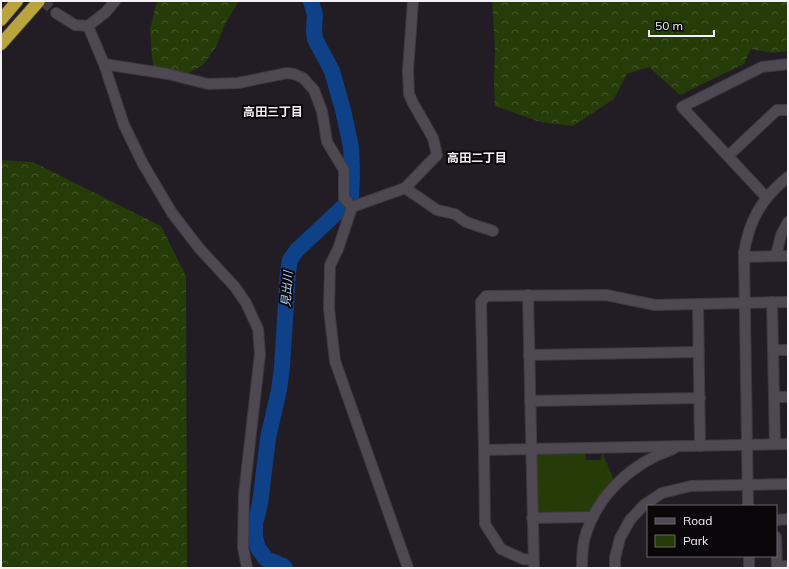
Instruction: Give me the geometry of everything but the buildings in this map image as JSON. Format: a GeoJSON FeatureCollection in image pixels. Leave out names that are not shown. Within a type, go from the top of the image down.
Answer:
{"type":"FeatureCollection","features":[{"type":"Feature","properties":{"kind":"highway"},"geometry":{"type":"LineString","coordinates":[[1,20],[17,1]]}},
{"type":"Feature","properties":{"kind":"highway"},"geometry":{"type":"LineString","coordinates":[[1,44],[39,1]]}},
{"type":"Feature","properties":{"kind":"street"},"geometry":{"type":"LineString","coordinates":[[56,13],[75,26],[88,26],[106,12],[115,1]]}},
{"type":"Feature","properties":{"kind":"street"},"geometry":{"type":"LineString","coordinates":[[352,207],[405,188],[437,155],[433,138],[409,94],[408,70],[413,1]]}},
{"type":"Feature","properties":{"kind":"street"},"geometry":{"type":"LineString","coordinates":[[88,26],[104,64],[124,125],[143,164],[172,213],[199,248],[235,287],[246,303],[258,329],[260,354],[244,494],[243,546],[247,568]]}},
{"type":"Feature","properties":{"kind":"street"},"geometry":{"type":"LineString","coordinates":[[104,64],[168,74],[208,84],[238,83],[287,73],[304,78],[314,90],[322,111],[327,142],[344,170],[344,198],[352,207]]}},
{"type":"Feature","properties":{"kind":"street"},"geometry":{"type":"LineString","coordinates":[[766,197],[682,107],[762,67],[788,64]]}},
{"type":"Feature","properties":{"kind":"street"},"geometry":{"type":"LineString","coordinates":[[728,156],[778,110],[788,110]]}},
{"type":"Feature","properties":{"kind":"street"},"geometry":{"type":"LineString","coordinates":[[748,505],[744,302],[744,257],[746,238],[752,222],[766,197],[788,177]]}},
{"type":"Feature","properties":{"kind":"street"},"geometry":{"type":"LineString","coordinates":[[405,188],[438,210],[455,214],[466,222],[493,232]]}},
{"type":"Feature","properties":{"kind":"street"},"geometry":{"type":"LineString","coordinates":[[352,207],[338,249],[330,265],[329,309],[335,361],[408,568]]}},
{"type":"Feature","properties":{"kind":"street"},"geometry":{"type":"LineString","coordinates":[[776,256],[781,235],[788,222]]}},
{"type":"Feature","properties":{"kind":"street"},"geometry":{"type":"LineString","coordinates":[[744,257],[788,256]]}},
{"type":"Feature","properties":{"kind":"street"},"geometry":{"type":"LineString","coordinates":[[528,296],[533,564],[501,549],[485,524],[481,302],[486,296],[606,295],[655,305],[788,302]]}},
{"type":"Feature","properties":{"kind":"street"},"geometry":{"type":"LineString","coordinates":[[772,302],[775,444]]}},
{"type":"Feature","properties":{"kind":"street"},"geometry":{"type":"LineString","coordinates":[[698,304],[700,446]]}},
{"type":"Feature","properties":{"kind":"street"},"geometry":{"type":"LineString","coordinates":[[773,350],[788,350]]}},
{"type":"Feature","properties":{"kind":"street"},"geometry":{"type":"LineString","coordinates":[[529,355],[699,352]]}},
{"type":"Feature","properties":{"kind":"street"},"geometry":{"type":"LineString","coordinates":[[774,397],[788,397]]}},
{"type":"Feature","properties":{"kind":"street"},"geometry":{"type":"LineString","coordinates":[[530,401],[700,398]]}},
{"type":"Feature","properties":{"kind":"street"},"geometry":{"type":"LineString","coordinates":[[484,450],[788,444]]}},
{"type":"Feature","properties":{"kind":"street"},"geometry":{"type":"LineString","coordinates":[[582,568],[585,538],[593,517],[608,494],[622,478],[636,467],[659,454],[682,446]]}},
{"type":"Feature","properties":{"kind":"street"},"geometry":{"type":"LineString","coordinates":[[615,568],[615,558],[620,538],[630,520],[644,505],[662,493],[691,486],[788,484]]}},
{"type":"Feature","properties":{"kind":"street"},"geometry":{"type":"LineString","coordinates":[[532,518],[593,517]]}},
{"type":"Feature","properties":{"kind":"street"},"geometry":{"type":"LineString","coordinates":[[777,520],[788,519]]}},
{"type":"Feature","properties":{"kind":"street"},"geometry":{"type":"LineString","coordinates":[[749,557],[750,568]]}},
{"type":"Feature","properties":{"kind":"street"},"geometry":{"type":"LineString","coordinates":[[777,557],[777,567],[788,566]]}},
{"type":"Feature","properties":{"kind":"green space"},"geometry":{"type":"Polygon","coordinates":[[[157,1],[239,1],[225,24],[216,47],[203,65],[185,75],[154,69],[150,29],[157,1]]]}},
{"type":"Feature","properties":{"kind":"green space"},"geometry":{"type":"Polygon","coordinates":[[[492,1],[788,1],[788,51],[772,53],[751,49],[744,64],[680,95],[649,67],[627,74],[614,99],[573,126],[540,122],[495,106],[495,48],[492,1]]]}},
{"type":"Feature","properties":{"kind":"green space"},"geometry":{"type":"Polygon","coordinates":[[[1,160],[33,162],[161,226],[186,276],[187,568],[1,568],[1,160]]]}},
{"type":"Feature","properties":{"kind":"green space"},"geometry":{"type":"Polygon","coordinates":[[[585,452],[586,460],[601,460],[602,452],[614,480],[593,510],[587,513],[540,514],[537,511],[536,457],[540,453],[585,452]]]}},
{"type":"Feature","properties":{"kind":"waterway","name":"見出川"},"geometry":{"type":"LineString","coordinates":[[285,568],[266,559],[258,548],[255,537],[255,524],[260,504],[268,438],[279,390],[290,260],[297,250],[344,206],[351,197],[351,147],[343,110],[332,71],[315,39],[315,15],[311,1]]}},
{"type":"Feature","properties":{"kind":"tunnel"},"geometry":{"type":"LineString","coordinates":[[43,1],[56,13]]}},
{"type":"Feature","properties":{"kind":"district","name":"高田三丁目"},"geometry":{"type":"Point","coordinates":[273,112]}},
{"type":"Feature","properties":{"kind":"district","name":"高田二丁目"},"geometry":{"type":"Point","coordinates":[477,158]}}]}
